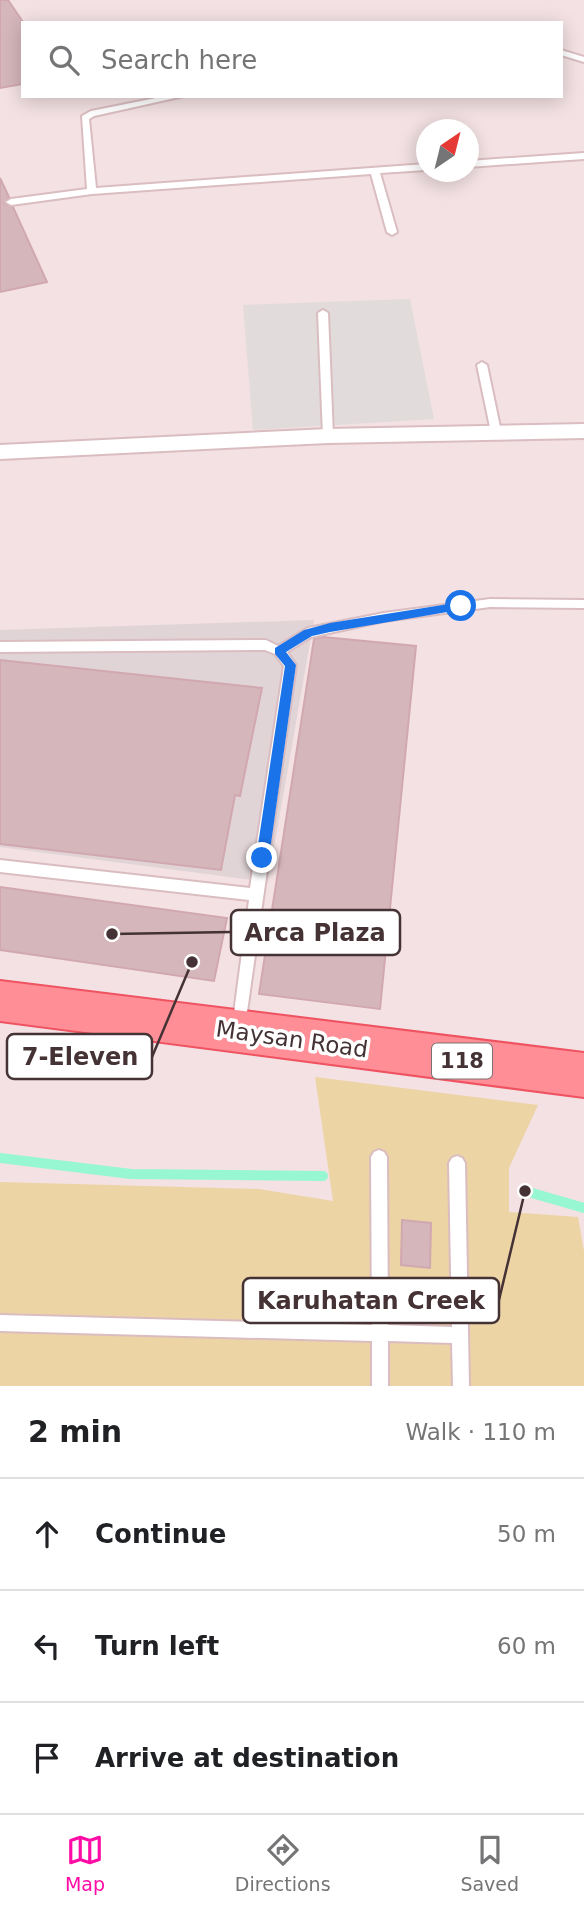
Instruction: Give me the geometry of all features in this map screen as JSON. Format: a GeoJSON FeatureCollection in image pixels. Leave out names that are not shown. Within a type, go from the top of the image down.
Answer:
{"type":"FeatureCollection","features":[{"type":"Feature","properties":{"kind":"main road","name":"Maysan Road"},"geometry":{"type":"LineString","coordinates":[[0,1001],[584,1075]]}},
{"type":"Feature","properties":{"kind":"street"},"geometry":{"type":"LineString","coordinates":[[0,452],[328,436],[583,430]]}},
{"type":"Feature","properties":{"kind":"lane"},"geometry":{"type":"LineString","coordinates":[[563,53],[584,60]]}},
{"type":"Feature","properties":{"kind":"lane"},"geometry":{"type":"LineString","coordinates":[[92,191],[85,118],[91,114],[170,98]]}},
{"type":"Feature","properties":{"kind":"lane"},"geometry":{"type":"LineString","coordinates":[[479,163],[584,156]]}},
{"type":"Feature","properties":{"kind":"lane"},"geometry":{"type":"LineString","coordinates":[[11,202],[92,191],[416,168]]}},
{"type":"Feature","properties":{"kind":"lane"},"geometry":{"type":"LineString","coordinates":[[375,171],[392,232]]}},
{"type":"Feature","properties":{"kind":"lane"},"geometry":{"type":"LineString","coordinates":[[323,313],[328,436]]}},
{"type":"Feature","properties":{"kind":"lane"},"geometry":{"type":"LineString","coordinates":[[482,365],[496,432]]}},
{"type":"Feature","properties":{"kind":"lane"},"geometry":{"type":"LineString","coordinates":[[279,651],[308,633],[384,617],[490,603],[584,604]]}},
{"type":"Feature","properties":{"kind":"lane"},"geometry":{"type":"LineString","coordinates":[[0,648],[266,645],[279,651],[290,665],[239,1032]]}},
{"type":"Feature","properties":{"kind":"lane"},"geometry":{"type":"LineString","coordinates":[[0,866],[256,895]]}},
{"type":"Feature","properties":{"kind":"lane"},"geometry":{"type":"LineString","coordinates":[[379,1157],[380,1386]]}},
{"type":"Feature","properties":{"kind":"lane"},"geometry":{"type":"LineString","coordinates":[[457,1163],[461,1386]]}},
{"type":"Feature","properties":{"kind":"lane"},"geometry":{"type":"LineString","coordinates":[[0,1323],[460,1335]]}},
{"type":"Feature","properties":{"kind":"shaded area"},"geometry":{"type":"Polygon","coordinates":[[[410,299],[434,419],[253,430],[243,305],[410,299]]]}},
{"type":"Feature","properties":{"kind":"shaded area"},"geometry":{"type":"Polygon","coordinates":[[[314,620],[268,882],[0,847],[0,630],[314,620]]]}},
{"type":"Feature","properties":{"kind":"shaded area"},"geometry":{"type":"Polygon","coordinates":[[[315,1077],[538,1105],[509,1168],[509,1212],[578,1217],[584,1251],[584,1386],[0,1386],[0,1182],[259,1189],[333,1201],[315,1077]]]}},
{"type":"Feature","properties":{"kind":"building"},"geometry":{"type":"Polygon","coordinates":[[[0,0],[8,0],[22,21],[21,84],[0,88],[0,0]]]}},
{"type":"Feature","properties":{"kind":"building"},"geometry":{"type":"Polygon","coordinates":[[[0,178],[9,197],[4,203],[13,207],[47,282],[0,292],[0,178]]]}},
{"type":"Feature","properties":{"kind":"building"},"geometry":{"type":"Polygon","coordinates":[[[323,637],[416,646],[380,1009],[259,994],[314,639],[323,637]]]}},
{"type":"Feature","properties":{"kind":"building"},"geometry":{"type":"Polygon","coordinates":[[[0,660],[262,688],[240,796],[235,795],[221,870],[0,844],[0,660]]]}},
{"type":"Feature","properties":{"kind":"building"},"geometry":{"type":"Polygon","coordinates":[[[0,887],[227,918],[214,981],[0,950],[0,887]]]}},
{"type":"Feature","properties":{"kind":"building"},"geometry":{"type":"Polygon","coordinates":[[[402,1220],[431,1223],[430,1268],[401,1265],[402,1220]]]}},
{"type":"Feature","properties":{"kind":"waterway"},"geometry":{"type":"LineString","coordinates":[[0,1158],[131,1174],[323,1176]]}},
{"type":"Feature","properties":{"kind":"waterway"},"geometry":{"type":"LineString","coordinates":[[525,1191],[584,1208]]}},
{"type":"Feature","properties":{"kind":"place","name":"Arca Plaza"},"geometry":{"type":"Point","coordinates":[112,934]}},
{"type":"Feature","properties":{"kind":"place","name":"7-Eleven"},"geometry":{"type":"Point","coordinates":[192,962]}},
{"type":"Feature","properties":{"kind":"place","name":"Karuhatan Creek"},"geometry":{"type":"Point","coordinates":[525,1191]}},
{"type":"Feature","properties":{"kind":"route"},"geometry":{"type":"LineString","coordinates":[[262,858],[290,665],[279,651],[308,633],[330,627],[461,606]]}}]}
